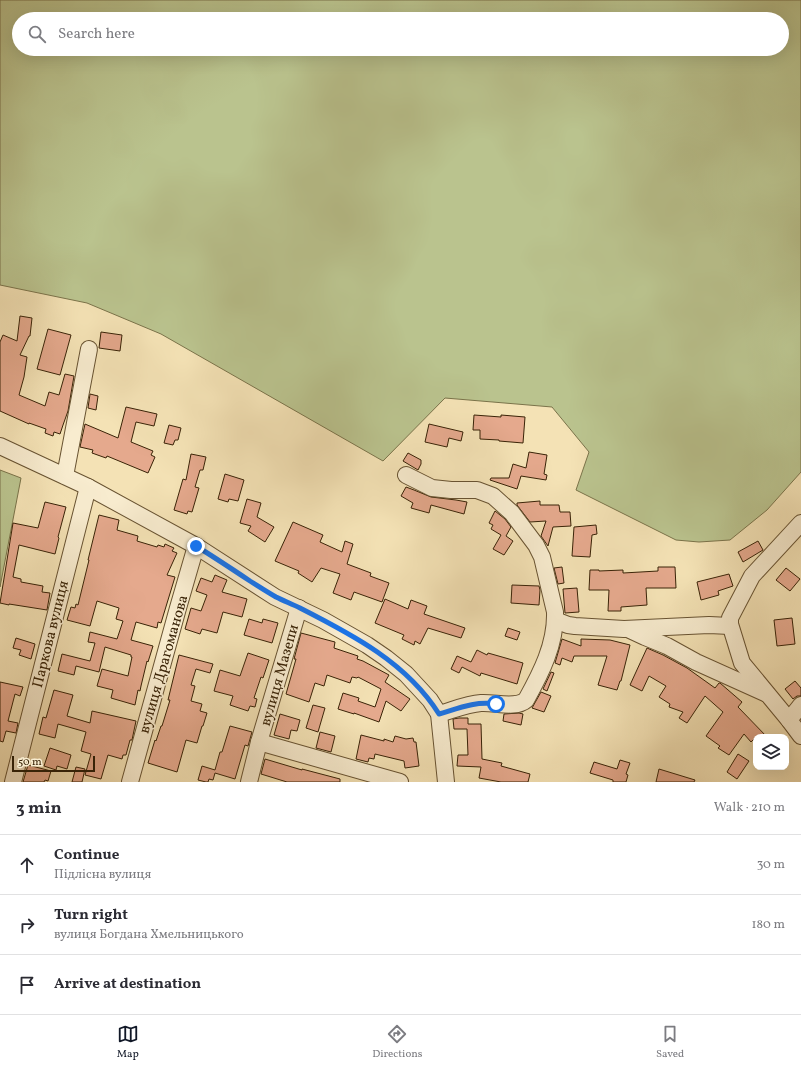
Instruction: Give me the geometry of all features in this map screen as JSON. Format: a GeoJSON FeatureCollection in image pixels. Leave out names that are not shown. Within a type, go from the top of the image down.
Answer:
{"type":"FeatureCollection","features":[{"type":"Feature","properties":{"kind":"street"},"geometry":{"type":"LineString","coordinates":[[65,476],[89,349]]}},
{"type":"Feature","properties":{"kind":"street"},"geometry":{"type":"LineString","coordinates":[[0,446],[88,487],[196,546],[275,597],[299,608],[361,642],[386,658],[406,674],[430,700],[439,714],[446,782]]}},
{"type":"Feature","properties":{"kind":"street"},"geometry":{"type":"LineString","coordinates":[[406,475],[432,488],[477,490],[494,496],[512,513],[536,545],[542,557],[555,612],[553,638],[547,658],[538,678],[524,702],[516,705],[488,703],[472,704],[439,714]]}},
{"type":"Feature","properties":{"kind":"street","name":"Паркова вулиця"},"geometry":{"type":"LineString","coordinates":[[13,782],[88,487]]}},
{"type":"Feature","properties":{"kind":"street"},"geometry":{"type":"LineString","coordinates":[[801,523],[752,576],[730,618],[730,625],[742,663],[801,736]]}},
{"type":"Feature","properties":{"kind":"street","name":"вулиця Драгоманова"},"geometry":{"type":"LineString","coordinates":[[130,782],[196,546]]}},
{"type":"Feature","properties":{"kind":"street","name":"вулиця Мазепи"},"geometry":{"type":"LineString","coordinates":[[249,782],[259,742],[299,608]]}},
{"type":"Feature","properties":{"kind":"street"},"geometry":{"type":"LineString","coordinates":[[555,620],[575,626],[629,629],[730,625]]}},
{"type":"Feature","properties":{"kind":"street"},"geometry":{"type":"LineString","coordinates":[[629,629],[667,646],[696,662],[769,695]]}},
{"type":"Feature","properties":{"kind":"street"},"geometry":{"type":"LineString","coordinates":[[789,720],[801,705]]}},
{"type":"Feature","properties":{"kind":"street","name":"вулиця Мазепи"},"geometry":{"type":"LineString","coordinates":[[259,742],[400,782]]}},
{"type":"Feature","properties":{"kind":"green space"},"geometry":{"type":"Polygon","coordinates":[[[0,0],[801,0],[801,472],[767,510],[730,540],[699,542],[676,540],[576,490],[589,452],[552,407],[445,398],[383,461],[161,334],[87,303],[0,285],[0,0]]]}},
{"type":"Feature","properties":{"kind":"green space"},"geometry":{"type":"Polygon","coordinates":[[[0,470],[21,478],[0,587],[0,470]]]}},
{"type":"Feature","properties":{"kind":"building"},"geometry":{"type":"Polygon","coordinates":[[[20,316],[32,318],[30,336],[20,355],[27,357],[19,395],[45,406],[49,392],[59,395],[65,374],[74,376],[68,411],[60,434],[54,432],[53,436],[45,433],[46,429],[29,424],[0,411],[0,342],[3,335],[17,341],[20,316]]]}},
{"type":"Feature","properties":{"kind":"building"},"geometry":{"type":"Polygon","coordinates":[[[48,329],[71,335],[60,375],[37,369],[48,329]]]}},
{"type":"Feature","properties":{"kind":"building"},"geometry":{"type":"Polygon","coordinates":[[[101,332],[122,335],[120,351],[99,348],[101,332]]]}},
{"type":"Feature","properties":{"kind":"building"},"geometry":{"type":"Polygon","coordinates":[[[90,394],[98,396],[96,410],[88,408],[90,394]]]}},
{"type":"Feature","properties":{"kind":"building"},"geometry":{"type":"Polygon","coordinates":[[[126,407],[157,414],[154,426],[136,422],[131,442],[153,451],[151,455],[155,457],[148,473],[107,456],[106,458],[92,453],[93,450],[80,447],[85,424],[118,438],[126,407]]]}},
{"type":"Feature","properties":{"kind":"building"},"geometry":{"type":"Polygon","coordinates":[[[474,415],[525,417],[523,443],[480,439],[480,430],[473,430],[474,415]]]}},
{"type":"Feature","properties":{"kind":"building"},"geometry":{"type":"Polygon","coordinates":[[[429,424],[463,432],[461,441],[449,438],[447,447],[425,442],[429,424]]]}},
{"type":"Feature","properties":{"kind":"building"},"geometry":{"type":"Polygon","coordinates":[[[169,425],[181,428],[178,440],[175,440],[173,445],[164,443],[169,425]]]}},
{"type":"Feature","properties":{"kind":"building"},"geometry":{"type":"Polygon","coordinates":[[[529,452],[547,455],[544,474],[547,475],[546,480],[521,476],[517,489],[490,480],[491,478],[509,478],[513,464],[526,468],[529,452]]]}},
{"type":"Feature","properties":{"kind":"building"},"geometry":{"type":"Polygon","coordinates":[[[408,453],[421,460],[418,470],[403,461],[408,453]]]}},
{"type":"Feature","properties":{"kind":"building"},"geometry":{"type":"Polygon","coordinates":[[[191,454],[206,457],[203,470],[200,470],[195,487],[199,488],[192,512],[188,511],[187,514],[174,510],[183,479],[186,480],[191,454]]]}},
{"type":"Feature","properties":{"kind":"building"},"geometry":{"type":"Polygon","coordinates":[[[225,474],[244,480],[238,501],[229,499],[228,502],[218,499],[225,474]]]}},
{"type":"Feature","properties":{"kind":"building"},"geometry":{"type":"Polygon","coordinates":[[[406,487],[431,497],[467,502],[464,514],[431,505],[429,513],[411,508],[413,503],[401,496],[406,487]]]}},
{"type":"Feature","properties":{"kind":"building"},"geometry":{"type":"Polygon","coordinates":[[[247,499],[261,503],[257,517],[274,527],[265,542],[248,531],[251,526],[240,523],[247,499]]]}},
{"type":"Feature","properties":{"kind":"building"},"geometry":{"type":"Polygon","coordinates":[[[540,501],[540,505],[559,505],[560,512],[570,512],[571,526],[553,527],[548,546],[541,536],[546,521],[530,522],[517,505],[517,503],[540,501]]]}},
{"type":"Feature","properties":{"kind":"building"},"geometry":{"type":"Polygon","coordinates":[[[45,502],[66,507],[55,554],[19,545],[13,577],[21,579],[21,582],[43,586],[42,592],[50,593],[47,610],[0,603],[13,523],[38,528],[45,502]]]}},
{"type":"Feature","properties":{"kind":"building"},"geometry":{"type":"Polygon","coordinates":[[[495,511],[505,519],[511,527],[506,536],[513,541],[504,555],[493,549],[501,535],[491,529],[493,525],[489,523],[495,511]]]}},
{"type":"Feature","properties":{"kind":"building"},"geometry":{"type":"Polygon","coordinates":[[[99,515],[119,520],[117,530],[138,536],[137,541],[157,547],[158,545],[164,547],[165,544],[174,548],[172,551],[177,553],[167,575],[175,577],[161,623],[158,622],[157,628],[136,622],[131,640],[153,646],[148,662],[147,661],[140,691],[138,690],[135,705],[111,698],[113,690],[97,686],[102,669],[128,676],[132,657],[131,655],[105,647],[99,672],[76,666],[74,675],[58,671],[62,654],[90,661],[95,643],[88,642],[90,632],[117,639],[123,621],[116,619],[119,608],[97,601],[90,626],[67,620],[71,607],[75,608],[76,604],[78,605],[99,515]]]}},
{"type":"Feature","properties":{"kind":"building"},"geometry":{"type":"Polygon","coordinates":[[[293,522],[323,535],[320,542],[342,552],[345,541],[353,544],[347,564],[371,573],[370,576],[389,583],[382,602],[354,592],[351,600],[333,593],[340,574],[321,568],[312,582],[298,573],[299,571],[275,561],[293,522]]]}},
{"type":"Feature","properties":{"kind":"building"},"geometry":{"type":"Polygon","coordinates":[[[596,525],[597,534],[592,535],[590,557],[572,556],[574,527],[596,525]]]}},
{"type":"Feature","properties":{"kind":"building"},"geometry":{"type":"Polygon","coordinates":[[[758,541],[763,550],[743,562],[738,552],[758,541]]]}},
{"type":"Feature","properties":{"kind":"building"},"geometry":{"type":"Polygon","coordinates":[[[562,567],[564,583],[558,584],[554,568],[562,567]]]}},
{"type":"Feature","properties":{"kind":"building"},"geometry":{"type":"Polygon","coordinates":[[[658,567],[675,567],[676,588],[646,588],[647,605],[621,607],[621,611],[608,611],[609,590],[589,590],[590,570],[623,570],[623,573],[658,571],[658,567]]]}},
{"type":"Feature","properties":{"kind":"building"},"geometry":{"type":"Polygon","coordinates":[[[786,568],[800,579],[790,591],[776,580],[786,568]]]}},
{"type":"Feature","properties":{"kind":"building"},"geometry":{"type":"Polygon","coordinates":[[[729,574],[733,586],[718,591],[719,595],[701,600],[697,582],[729,574]]]}},
{"type":"Feature","properties":{"kind":"building"},"geometry":{"type":"Polygon","coordinates":[[[215,575],[227,580],[222,592],[247,599],[242,617],[223,612],[217,633],[202,629],[200,634],[185,629],[191,608],[201,611],[207,595],[196,591],[201,578],[212,582],[215,575]]]}},
{"type":"Feature","properties":{"kind":"building"},"geometry":{"type":"Polygon","coordinates":[[[512,585],[539,586],[539,605],[511,603],[512,585]]]}},
{"type":"Feature","properties":{"kind":"building"},"geometry":{"type":"Polygon","coordinates":[[[577,588],[579,612],[565,613],[563,589],[577,588]]]}},
{"type":"Feature","properties":{"kind":"building"},"geometry":{"type":"Polygon","coordinates":[[[385,599],[408,609],[411,600],[427,606],[424,614],[465,628],[461,638],[428,628],[420,644],[415,641],[414,645],[402,639],[404,635],[375,623],[385,599]]]}},
{"type":"Feature","properties":{"kind":"building"},"geometry":{"type":"Polygon","coordinates":[[[792,618],[795,644],[777,646],[774,620],[792,618]]]}},
{"type":"Feature","properties":{"kind":"building"},"geometry":{"type":"Polygon","coordinates":[[[249,619],[262,623],[263,619],[278,623],[272,643],[244,635],[249,619]]]}},
{"type":"Feature","properties":{"kind":"building"},"geometry":{"type":"Polygon","coordinates":[[[508,628],[520,632],[517,640],[505,636],[508,628]]]}},
{"type":"Feature","properties":{"kind":"building"},"geometry":{"type":"Polygon","coordinates":[[[301,633],[335,642],[334,648],[358,656],[357,659],[389,675],[385,682],[410,699],[401,711],[386,701],[379,722],[338,709],[343,693],[359,698],[358,701],[375,707],[381,689],[358,677],[352,677],[350,683],[327,675],[324,686],[315,683],[309,702],[286,694],[296,659],[294,659],[301,633]]]}},
{"type":"Feature","properties":{"kind":"building"},"geometry":{"type":"Polygon","coordinates":[[[16,638],[35,644],[31,659],[19,655],[21,650],[13,648],[16,638]]]}},
{"type":"Feature","properties":{"kind":"building"},"geometry":{"type":"Polygon","coordinates":[[[562,639],[581,646],[581,639],[610,640],[630,645],[621,681],[617,690],[598,685],[607,656],[574,656],[572,662],[562,658],[560,665],[555,663],[562,639]]]}},
{"type":"Feature","properties":{"kind":"building"},"geometry":{"type":"Polygon","coordinates":[[[647,648],[687,668],[715,688],[720,683],[742,702],[738,707],[764,734],[753,734],[753,740],[751,742],[744,734],[729,755],[718,748],[720,746],[706,736],[723,712],[705,696],[687,723],[679,718],[683,712],[669,707],[670,704],[659,697],[666,686],[649,676],[642,691],[630,685],[647,648]]]}},
{"type":"Feature","properties":{"kind":"building"},"geometry":{"type":"Polygon","coordinates":[[[477,650],[487,655],[488,653],[523,663],[517,684],[481,673],[480,676],[462,667],[459,673],[451,669],[457,656],[471,662],[477,650]]]}},
{"type":"Feature","properties":{"kind":"building"},"geometry":{"type":"Polygon","coordinates":[[[248,653],[269,660],[254,698],[257,699],[255,707],[250,706],[248,711],[230,705],[233,696],[214,691],[220,670],[240,676],[248,653]]]}},
{"type":"Feature","properties":{"kind":"building"},"geometry":{"type":"Polygon","coordinates":[[[179,655],[213,664],[210,673],[196,669],[191,685],[195,686],[191,701],[202,704],[200,711],[207,713],[197,743],[186,740],[177,772],[148,763],[170,700],[168,700],[179,655]]]}},
{"type":"Feature","properties":{"kind":"building"},"geometry":{"type":"Polygon","coordinates":[[[551,672],[554,673],[547,691],[543,689],[551,672]]]}},
{"type":"Feature","properties":{"kind":"building"},"geometry":{"type":"Polygon","coordinates":[[[795,681],[801,688],[801,696],[797,696],[793,699],[785,689],[795,681]]]}},
{"type":"Feature","properties":{"kind":"building"},"geometry":{"type":"Polygon","coordinates":[[[0,682],[23,687],[20,696],[15,694],[8,721],[18,723],[16,733],[6,731],[3,742],[0,741],[0,682]]]}},
{"type":"Feature","properties":{"kind":"building"},"geometry":{"type":"Polygon","coordinates":[[[54,690],[73,695],[67,716],[90,723],[92,711],[136,721],[132,740],[130,740],[126,755],[123,755],[122,759],[108,755],[101,779],[85,775],[91,754],[81,751],[86,732],[58,724],[55,738],[39,734],[43,717],[46,718],[54,690]]]}},
{"type":"Feature","properties":{"kind":"building"},"geometry":{"type":"Polygon","coordinates":[[[541,692],[551,696],[544,712],[532,708],[541,692]]]}},
{"type":"Feature","properties":{"kind":"building"},"geometry":{"type":"Polygon","coordinates":[[[313,705],[325,708],[318,732],[306,728],[313,705]]]}},
{"type":"Feature","properties":{"kind":"building"},"geometry":{"type":"Polygon","coordinates":[[[280,714],[300,720],[297,731],[291,730],[289,739],[274,735],[280,714]]]}},
{"type":"Feature","properties":{"kind":"building"},"geometry":{"type":"Polygon","coordinates":[[[504,714],[523,714],[521,725],[503,721],[504,714]]]}},
{"type":"Feature","properties":{"kind":"building"},"geometry":{"type":"Polygon","coordinates":[[[468,718],[468,724],[481,724],[482,759],[502,763],[501,766],[530,774],[528,782],[501,782],[479,778],[481,767],[457,766],[458,755],[468,755],[467,729],[454,729],[453,719],[468,718]]]}},
{"type":"Feature","properties":{"kind":"building"},"geometry":{"type":"Polygon","coordinates":[[[230,726],[252,732],[248,746],[245,745],[235,779],[215,773],[213,780],[209,779],[208,782],[206,782],[198,780],[202,766],[215,770],[230,726]]]}},
{"type":"Feature","properties":{"kind":"building"},"geometry":{"type":"Polygon","coordinates":[[[320,732],[335,736],[331,752],[316,748],[320,732]]]}},
{"type":"Feature","properties":{"kind":"building"},"geometry":{"type":"Polygon","coordinates":[[[361,735],[393,742],[395,736],[406,739],[413,738],[414,742],[416,742],[419,766],[405,768],[404,761],[375,754],[374,759],[369,758],[368,762],[356,759],[361,735]]]}},
{"type":"Feature","properties":{"kind":"building"},"geometry":{"type":"Polygon","coordinates":[[[50,748],[71,755],[67,769],[57,766],[56,770],[44,766],[50,748]]]}},
{"type":"Feature","properties":{"kind":"building"},"geometry":{"type":"Polygon","coordinates":[[[738,754],[749,761],[737,779],[727,772],[738,754]]]}},
{"type":"Feature","properties":{"kind":"building"},"geometry":{"type":"Polygon","coordinates":[[[265,759],[340,779],[340,782],[287,782],[261,774],[265,759]]]}},
{"type":"Feature","properties":{"kind":"building"},"geometry":{"type":"Polygon","coordinates":[[[620,760],[630,763],[626,774],[628,775],[626,782],[613,782],[613,780],[590,773],[594,762],[617,769],[620,760]]]}},
{"type":"Feature","properties":{"kind":"building"},"geometry":{"type":"Polygon","coordinates":[[[28,765],[51,771],[48,781],[23,782],[28,765]]]}},
{"type":"Feature","properties":{"kind":"building"},"geometry":{"type":"Polygon","coordinates":[[[76,767],[85,769],[82,782],[72,782],[76,767]]]}},
{"type":"Feature","properties":{"kind":"building"},"geometry":{"type":"Polygon","coordinates":[[[659,769],[695,780],[694,782],[656,782],[659,769]]]}},
{"type":"Feature","properties":{"kind":"route"},"geometry":{"type":"LineString","coordinates":[[196,546],[275,597],[323,620],[367,645],[386,658],[406,674],[430,700],[439,714],[472,704],[496,704]]}}]}
